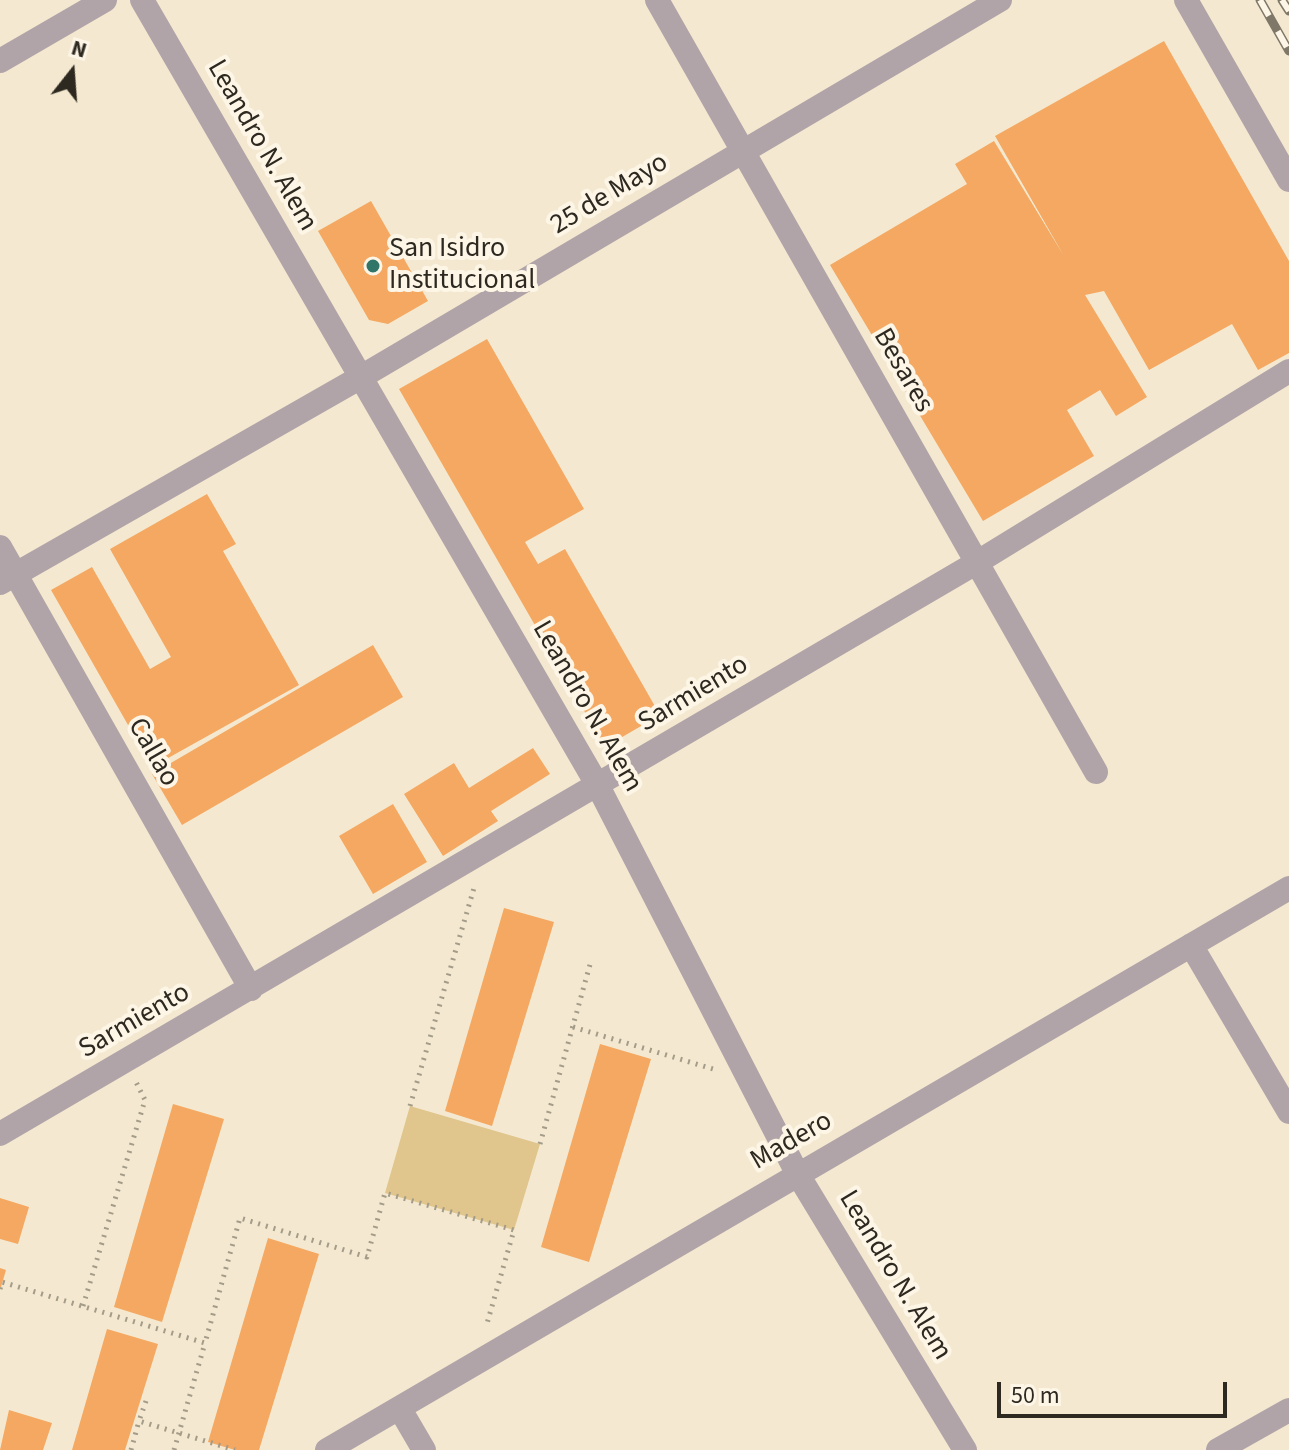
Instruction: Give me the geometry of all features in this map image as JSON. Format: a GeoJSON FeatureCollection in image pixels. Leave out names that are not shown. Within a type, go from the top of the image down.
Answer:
{"type":"FeatureCollection","features":[{"type":"Feature","properties":{"kind":"street"},"geometry":{"type":"LineString","coordinates":[[0,61],[105,0]]}},
{"type":"Feature","properties":{"kind":"street","name":"Leandro N. Alem"},"geometry":{"type":"LineString","coordinates":[[142,0],[598,786],[797,1173],[965,1450]]}},
{"type":"Feature","properties":{"kind":"street","name":"Besares"},"geometry":{"type":"LineString","coordinates":[[657,0],[1096,772]]}},
{"type":"Feature","properties":{"kind":"street","name":"25 de Mayo"},"geometry":{"type":"LineString","coordinates":[[8,578],[361,377],[1000,0]]}},
{"type":"Feature","properties":{"kind":"street"},"geometry":{"type":"LineString","coordinates":[[1186,0],[1289,180]]}},
{"type":"Feature","properties":{"kind":"street","name":"Sarmiento"},"geometry":{"type":"LineString","coordinates":[[0,1134],[976,563],[1289,371]]}},
{"type":"Feature","properties":{"kind":"street","name":"Callao"},"geometry":{"type":"LineString","coordinates":[[0,547],[8,578],[251,989]]}},
{"type":"Feature","properties":{"kind":"street","name":"Madero"},"geometry":{"type":"LineString","coordinates":[[327,1450],[1289,888]]}},
{"type":"Feature","properties":{"kind":"street"},"geometry":{"type":"LineString","coordinates":[[1191,945],[1289,1112]]}},
{"type":"Feature","properties":{"kind":"street"},"geometry":{"type":"LineString","coordinates":[[400,1409],[424,1450]]}},
{"type":"Feature","properties":{"kind":"street"},"geometry":{"type":"LineString","coordinates":[[1218,1450],[1289,1410]]}},
{"type":"Feature","properties":{"kind":"path"},"geometry":{"type":"LineString","coordinates":[[410,1106],[485,852]]}},
{"type":"Feature","properties":{"kind":"path"},"geometry":{"type":"LineString","coordinates":[[540,1144],[591,961]]}},
{"type":"Feature","properties":{"kind":"path"},"geometry":{"type":"LineString","coordinates":[[573,1027],[749,1080]]}},
{"type":"Feature","properties":{"kind":"path"},"geometry":{"type":"LineString","coordinates":[[83,1306],[145,1100]]}},
{"type":"Feature","properties":{"kind":"path"},"geometry":{"type":"LineString","coordinates":[[174,1450],[240,1218],[367,1257],[385,1193],[514,1230],[476,1364]]}},
{"type":"Feature","properties":{"kind":"path"},"geometry":{"type":"LineString","coordinates":[[0,1289],[2,1282],[205,1343]]}},
{"type":"Feature","properties":{"kind":"path"},"geometry":{"type":"LineString","coordinates":[[131,1450],[146,1401]]}},
{"type":"Feature","properties":{"kind":"path"},"geometry":{"type":"LineString","coordinates":[[139,1421],[235,1450]]}},
{"type":"Feature","properties":{"kind":"shaded area"},"geometry":{"type":"Polygon","coordinates":[[[410,1106],[540,1144],[514,1230],[385,1193],[410,1106]]]}},
{"type":"Feature","properties":{"kind":"building"},"geometry":{"type":"Polygon","coordinates":[[[1164,41],[1289,261],[1289,353],[1258,370],[1232,324],[1149,370],[1104,291],[1085,295],[1147,397],[1116,416],[1100,390],[1067,410],[1094,456],[983,521],[830,265],[967,184],[955,164],[994,141],[1064,256],[995,136],[1164,41]]]}},
{"type":"Feature","properties":{"kind":"building","name":"San Isidro Institucional"},"geometry":{"type":"Polygon","coordinates":[[[371,201],[428,301],[388,324],[369,320],[318,231],[371,201]]]}},
{"type":"Feature","properties":{"kind":"building"},"geometry":{"type":"Polygon","coordinates":[[[487,339],[584,509],[525,542],[538,564],[565,549],[660,715],[605,747],[399,389],[487,339]]]}},
{"type":"Feature","properties":{"kind":"building"},"geometry":{"type":"Polygon","coordinates":[[[207,494],[236,544],[223,551],[299,685],[152,767],[51,590],[92,567],[150,669],[171,657],[110,549],[207,494]]]}},
{"type":"Feature","properties":{"kind":"building"},"geometry":{"type":"Polygon","coordinates":[[[373,645],[403,697],[182,825],[152,774],[373,645]]]}},
{"type":"Feature","properties":{"kind":"building"},"geometry":{"type":"Polygon","coordinates":[[[533,748],[550,774],[491,811],[498,821],[443,856],[404,794],[454,763],[469,788],[533,748]]]}},
{"type":"Feature","properties":{"kind":"building"},"geometry":{"type":"Polygon","coordinates":[[[393,804],[427,862],[373,894],[339,836],[393,804]]]}},
{"type":"Feature","properties":{"kind":"building"},"geometry":{"type":"Polygon","coordinates":[[[504,908],[554,922],[492,1126],[445,1111],[504,908]]]}},
{"type":"Feature","properties":{"kind":"building"},"geometry":{"type":"Polygon","coordinates":[[[600,1044],[651,1059],[589,1262],[541,1247],[600,1044]]]}},
{"type":"Feature","properties":{"kind":"building"},"geometry":{"type":"Polygon","coordinates":[[[173,1104],[224,1119],[162,1322],[114,1307],[173,1104]]]}},
{"type":"Feature","properties":{"kind":"building"},"geometry":{"type":"Polygon","coordinates":[[[0,1198],[29,1207],[18,1244],[0,1239],[0,1198]]]}},
{"type":"Feature","properties":{"kind":"building"},"geometry":{"type":"Polygon","coordinates":[[[268,1238],[319,1254],[259,1450],[235,1450],[208,1442],[268,1238]]]}},
{"type":"Feature","properties":{"kind":"building"},"geometry":{"type":"Polygon","coordinates":[[[0,1268],[6,1270],[1,1287],[0,1287],[0,1268]]]}},
{"type":"Feature","properties":{"kind":"building"},"geometry":{"type":"Polygon","coordinates":[[[107,1329],[158,1344],[125,1450],[72,1450],[107,1329]]]}},
{"type":"Feature","properties":{"kind":"building"},"geometry":{"type":"Polygon","coordinates":[[[9,1410],[52,1423],[43,1450],[0,1450],[9,1410]]]}},
{"type":"Feature","properties":{"kind":"railway"},"geometry":{"type":"LineString","coordinates":[[1260,0],[1289,51]]}},
{"type":"Feature","properties":{"kind":"railway"},"geometry":{"type":"LineString","coordinates":[[1282,0],[1289,11]]}},
{"type":"Feature","properties":{"kind":"place","name":"San Isidro Institucional"},"geometry":{"type":"Point","coordinates":[373,266]}}]}
